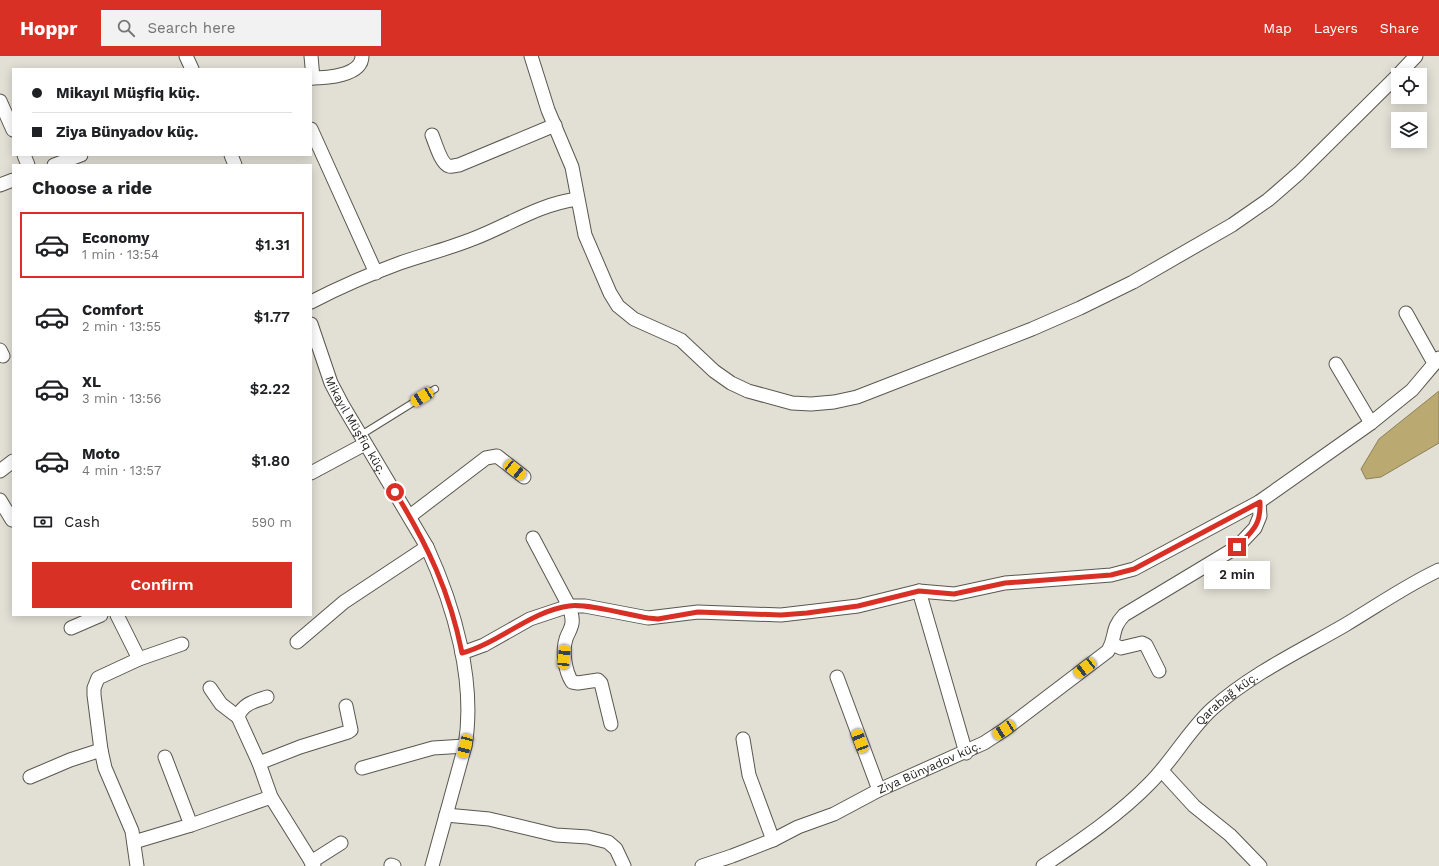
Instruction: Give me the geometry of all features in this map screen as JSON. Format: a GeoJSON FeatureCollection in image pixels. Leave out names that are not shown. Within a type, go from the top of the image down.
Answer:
{"type":"FeatureCollection","features":[{"type":"Feature","properties":{"kind":"street"},"geometry":{"type":"LineString","coordinates":[[186,56],[192,68]]}},
{"type":"Feature","properties":{"kind":"street"},"geometry":{"type":"LineString","coordinates":[[310,56],[311,68]]}},
{"type":"Feature","properties":{"kind":"street"},"geometry":{"type":"LineString","coordinates":[[312,78],[350,72],[358,67],[362,62],[362,56]]}},
{"type":"Feature","properties":{"kind":"street"},"geometry":{"type":"LineString","coordinates":[[531,56],[555,125],[572,166],[580,217],[588,241],[610,293],[627,314],[681,340],[714,371],[731,383],[748,391],[792,403],[811,404],[857,398],[1032,329],[1080,308],[1133,282],[1232,225],[1268,200],[1299,173],[1391,82]]}},
{"type":"Feature","properties":{"kind":"street"},"geometry":{"type":"LineString","coordinates":[[1405,68],[1416,56]]}},
{"type":"Feature","properties":{"kind":"street"},"geometry":{"type":"LineString","coordinates":[[1,108],[12,128]]}},
{"type":"Feature","properties":{"kind":"street"},"geometry":{"type":"LineString","coordinates":[[432,135],[440,155],[446,164],[450,166],[459,165],[555,125]]}},
{"type":"Feature","properties":{"kind":"street"},"geometry":{"type":"LineString","coordinates":[[312,132],[376,273]]}},
{"type":"Feature","properties":{"kind":"street"},"geometry":{"type":"LineString","coordinates":[[57,164],[78,156]]}},
{"type":"Feature","properties":{"kind":"street"},"geometry":{"type":"LineString","coordinates":[[0,185],[12,180]]}},
{"type":"Feature","properties":{"kind":"street"},"geometry":{"type":"LineString","coordinates":[[312,302],[376,273],[469,240],[544,206],[577,199]]}},
{"type":"Feature","properties":{"kind":"street"},"geometry":{"type":"LineString","coordinates":[[462,653],[484,645],[530,619],[569,606],[585,606],[658,619],[698,612],[781,615],[858,606],[919,591],[954,594],[1005,583],[1111,575],[1134,569],[1260,502],[1371,423],[1412,390],[1437,361],[1406,313]]}},
{"type":"Feature","properties":{"kind":"street","name":"Mikayıl Müşfiq küç."},"geometry":{"type":"LineString","coordinates":[[312,327],[331,383],[427,547],[438,572],[451,609],[462,653],[468,717],[465,746],[432,866]]}},
{"type":"Feature","properties":{"kind":"street"},"geometry":{"type":"LineString","coordinates":[[1336,364],[1371,423]]}},
{"type":"Feature","properties":{"kind":"street"},"geometry":{"type":"LineString","coordinates":[[312,472],[363,439]]}},
{"type":"Feature","properties":{"kind":"street"},"geometry":{"type":"LineString","coordinates":[[410,516],[486,458],[491,456],[497,456],[524,478]]}},
{"type":"Feature","properties":{"kind":"street"},"geometry":{"type":"LineString","coordinates":[[0,471],[12,462]]}},
{"type":"Feature","properties":{"kind":"street"},"geometry":{"type":"LineString","coordinates":[[0,500],[12,520]]}},
{"type":"Feature","properties":{"kind":"street"},"geometry":{"type":"LineString","coordinates":[[1159,672],[1146,645],[1142,643],[1121,648],[1112,644],[1116,624],[1124,615],[1237,547],[1255,528],[1260,516],[1260,502]]}},
{"type":"Feature","properties":{"kind":"street"},"geometry":{"type":"LineString","coordinates":[[533,538],[569,606],[572,618],[572,627],[566,640],[564,657],[569,677],[572,682],[578,683],[598,680],[601,683],[611,724]]}},
{"type":"Feature","properties":{"kind":"street"},"geometry":{"type":"LineString","coordinates":[[297,642],[344,602],[427,547]]}},
{"type":"Feature","properties":{"kind":"street","name":"Qarabağ küç."},"geometry":{"type":"LineString","coordinates":[[1043,866],[1133,799],[1162,770],[1196,725],[1212,709],[1236,690],[1257,676],[1355,619],[1394,593],[1439,570]]}},
{"type":"Feature","properties":{"kind":"street"},"geometry":{"type":"LineString","coordinates":[[919,591],[966,753]]}},
{"type":"Feature","properties":{"kind":"street"},"geometry":{"type":"LineString","coordinates":[[72,628],[99,616]]}},
{"type":"Feature","properties":{"kind":"street"},"geometry":{"type":"LineString","coordinates":[[118,616],[140,659]]}},
{"type":"Feature","properties":{"kind":"street"},"geometry":{"type":"LineString","coordinates":[[136,866],[134,842],[128,821],[110,783],[101,750],[94,695],[95,683],[102,676],[140,659],[182,644]]}},
{"type":"Feature","properties":{"kind":"street","name":"Ziya Bünyadov küç."},"geometry":{"type":"LineString","coordinates":[[702,866],[773,840],[798,827],[834,814],[880,790],[966,753],[1004,730],[1108,650],[1112,644]]}},
{"type":"Feature","properties":{"kind":"street"},"geometry":{"type":"LineString","coordinates":[[837,677],[880,790]]}},
{"type":"Feature","properties":{"kind":"street"},"geometry":{"type":"LineString","coordinates":[[210,688],[221,704],[238,717],[259,764],[271,797],[312,864],[341,843]]}},
{"type":"Feature","properties":{"kind":"street"},"geometry":{"type":"LineString","coordinates":[[238,717],[240,710],[249,703],[267,697]]}},
{"type":"Feature","properties":{"kind":"street"},"geometry":{"type":"LineString","coordinates":[[259,764],[348,732],[351,730],[351,724],[346,706]]}},
{"type":"Feature","properties":{"kind":"street"},"geometry":{"type":"LineString","coordinates":[[743,739],[749,775],[773,840]]}},
{"type":"Feature","properties":{"kind":"street"},"geometry":{"type":"LineString","coordinates":[[362,768],[433,748],[465,746]]}},
{"type":"Feature","properties":{"kind":"street"},"geometry":{"type":"LineString","coordinates":[[30,777],[70,760],[101,750]]}},
{"type":"Feature","properties":{"kind":"street"},"geometry":{"type":"LineString","coordinates":[[165,757],[191,825]]}},
{"type":"Feature","properties":{"kind":"street"},"geometry":{"type":"LineString","coordinates":[[1162,770],[1194,806],[1225,831],[1260,866]]}},
{"type":"Feature","properties":{"kind":"street"},"geometry":{"type":"LineString","coordinates":[[134,842],[191,825],[271,797]]}},
{"type":"Feature","properties":{"kind":"street"},"geometry":{"type":"LineString","coordinates":[[446,815],[489,819],[556,835],[588,838],[608,842],[616,849],[624,866]]}},
{"type":"Feature","properties":{"kind":"lane"},"geometry":{"type":"LineString","coordinates":[[363,439],[435,389]]}},
{"type":"Feature","properties":{"kind":"shaded area"},"geometry":{"type":"Polygon","coordinates":[[[1439,391],[1439,443],[1381,477],[1366,479],[1361,469],[1379,439],[1439,391]]]}},
{"type":"Feature","properties":{"kind":"route"},"geometry":{"type":"LineString","coordinates":[[395,492],[420,532],[438,572],[451,609],[462,653],[484,645],[530,619],[569,606],[585,606],[658,619],[698,612],[781,615],[858,606],[919,591],[954,594],[1005,583],[1111,575],[1134,569],[1260,502],[1260,516],[1255,528],[1237,547]]}}]}
